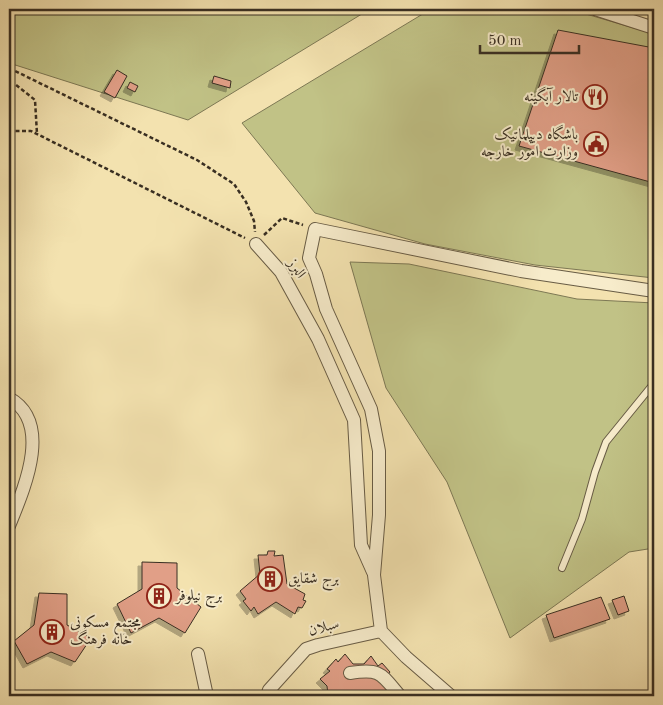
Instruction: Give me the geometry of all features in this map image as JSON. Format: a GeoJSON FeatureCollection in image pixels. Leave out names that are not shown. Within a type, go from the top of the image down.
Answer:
{"type":"FeatureCollection","features":[{"type":"Feature","properties":{"kind":"street"},"geometry":{"type":"LineString","coordinates":[[595,9],[654,28]]}},
{"type":"Feature","properties":{"kind":"street"},"geometry":{"type":"LineString","coordinates":[[451,696],[406,657],[381,631],[374,575],[379,516],[379,451],[371,410],[326,309],[316,274],[309,258],[315,229],[521,271],[654,291]]}},
{"type":"Feature","properties":{"kind":"street","name":"البرز"},"geometry":{"type":"LineString","coordinates":[[256,244],[281,272],[318,339],[354,420],[361,545],[374,575]]}},
{"type":"Feature","properties":{"kind":"street"},"geometry":{"type":"LineString","coordinates":[[9,398],[16,402],[26,416],[33,439],[32,458],[25,486],[9,526]]}},
{"type":"Feature","properties":{"kind":"street","name":"سبلان"},"geometry":{"type":"LineString","coordinates":[[267,696],[269,690],[306,649],[381,631]]}},
{"type":"Feature","properties":{"kind":"street"},"geometry":{"type":"LineString","coordinates":[[198,654],[207,696]]}},
{"type":"Feature","properties":{"kind":"street"},"geometry":{"type":"LineString","coordinates":[[350,673],[369,670],[380,674],[400,696]]}},
{"type":"Feature","properties":{"kind":"lane"},"geometry":{"type":"LineString","coordinates":[[562,568],[582,520],[595,472],[606,442],[654,383]]}},
{"type":"Feature","properties":{"kind":"path"},"geometry":{"type":"LineString","coordinates":[[9,70],[13,70],[197,160],[234,184],[246,202],[254,221],[256,244]]}},
{"type":"Feature","properties":{"kind":"path"},"geometry":{"type":"LineString","coordinates":[[11,81],[35,100],[37,134]]}},
{"type":"Feature","properties":{"kind":"path"},"geometry":{"type":"LineString","coordinates":[[9,131],[31,131],[256,244]]}},
{"type":"Feature","properties":{"kind":"path"},"geometry":{"type":"LineString","coordinates":[[256,244],[282,218],[315,229]]}},
{"type":"Feature","properties":{"kind":"green space"},"geometry":{"type":"Polygon","coordinates":[[[9,9],[370,9],[188,120],[9,63],[9,9]]]}},
{"type":"Feature","properties":{"kind":"green space"},"geometry":{"type":"Polygon","coordinates":[[[431,9],[569,9],[654,34],[654,278],[535,265],[425,244],[315,213],[242,123],[431,9]]]}},
{"type":"Feature","properties":{"kind":"green space"},"geometry":{"type":"Polygon","coordinates":[[[350,262],[409,264],[577,299],[654,303],[654,548],[629,552],[510,638],[447,482],[386,388],[350,262]]]}},
{"type":"Feature","properties":{"kind":"building","name":"تالار آبگینه"},"geometry":{"type":"Polygon","coordinates":[[[558,30],[654,48],[654,183],[519,146],[558,30]]]}},
{"type":"Feature","properties":{"kind":"building"},"geometry":{"type":"Polygon","coordinates":[[[117,70],[127,76],[115,98],[104,92],[117,70]]]}},
{"type":"Feature","properties":{"kind":"building"},"geometry":{"type":"Polygon","coordinates":[[[214,76],[231,81],[230,88],[212,83],[214,76]]]}},
{"type":"Feature","properties":{"kind":"building"},"geometry":{"type":"Polygon","coordinates":[[[130,82],[138,86],[135,92],[127,88],[130,82]]]}},
{"type":"Feature","properties":{"kind":"building","name":"برج شقایق"},"geometry":{"type":"Polygon","coordinates":[[[268,551],[275,551],[274,556],[283,555],[287,584],[305,594],[303,600],[306,601],[302,608],[298,607],[295,614],[276,602],[258,614],[254,607],[251,611],[243,601],[246,599],[240,591],[260,574],[258,555],[267,555],[268,551]]]}},
{"type":"Feature","properties":{"kind":"building","name":"برج نیلوفر"},"geometry":{"type":"Polygon","coordinates":[[[142,562],[177,563],[177,588],[201,607],[185,633],[159,618],[131,633],[117,604],[142,589],[142,562]]]}},
{"type":"Feature","properties":{"kind":"building","name":"مجتمع مسکونی خانه فرهنگ"},"geometry":{"type":"Polygon","coordinates":[[[39,593],[67,594],[67,625],[91,638],[75,662],[51,652],[27,664],[14,641],[34,625],[39,593]]]}},
{"type":"Feature","properties":{"kind":"building"},"geometry":{"type":"Polygon","coordinates":[[[624,596],[629,611],[618,615],[612,600],[624,596]]]}},
{"type":"Feature","properties":{"kind":"building"},"geometry":{"type":"Polygon","coordinates":[[[601,597],[610,619],[554,638],[546,615],[601,597]]]}},
{"type":"Feature","properties":{"kind":"building"},"geometry":{"type":"Polygon","coordinates":[[[345,654],[353,664],[364,664],[371,656],[378,666],[382,663],[390,672],[387,676],[388,696],[328,696],[327,686],[320,679],[330,671],[327,669],[336,659],[338,662],[345,654]]]}},
{"type":"Feature","properties":{"kind":"place","name":"تالار آبگینه"},"geometry":{"type":"Point","coordinates":[595,97]}},
{"type":"Feature","properties":{"kind":"place","name":"باشگاه دیپلماتیک وزارت امور خارجه"},"geometry":{"type":"Point","coordinates":[596,144]}},
{"type":"Feature","properties":{"kind":"place","name":"برج شقایق"},"geometry":{"type":"Point","coordinates":[270,579]}},
{"type":"Feature","properties":{"kind":"place","name":"برج نیلوفر"},"geometry":{"type":"Point","coordinates":[159,596]}},
{"type":"Feature","properties":{"kind":"place","name":"مجتمع مسکونی خانه فرهنگ"},"geometry":{"type":"Point","coordinates":[52,632]}}]}
